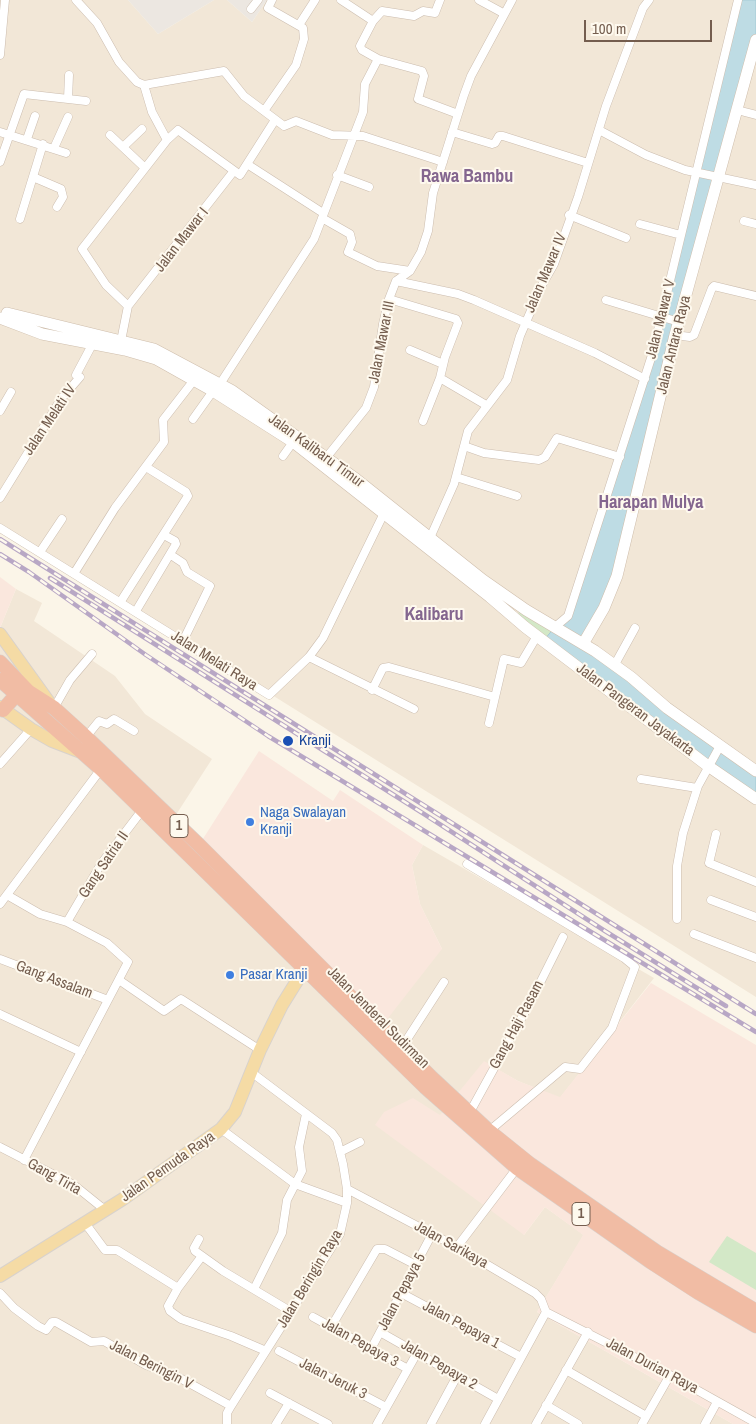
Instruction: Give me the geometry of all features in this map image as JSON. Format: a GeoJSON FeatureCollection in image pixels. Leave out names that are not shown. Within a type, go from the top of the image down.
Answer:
{"type":"FeatureCollection","features":[{"type":"Feature","properties":{"kind":"highway","name":"1"},"geometry":{"type":"LineString","coordinates":[[0,662],[23,693],[79,751]]}},
{"type":"Feature","properties":{"kind":"highway","name":"1"},"geometry":{"type":"LineString","coordinates":[[0,680],[23,693]]}},
{"type":"Feature","properties":{"kind":"highway","name":"Jalan Jenderal Sudirman"},"geometry":{"type":"LineString","coordinates":[[23,693],[54,708],[199,845],[308,963],[517,1168],[654,1257],[756,1311]]}},
{"type":"Feature","properties":{"kind":"highway"},"geometry":{"type":"LineString","coordinates":[[1,708],[23,693]]}},
{"type":"Feature","properties":{"kind":"highway","name":"Jalan Jenderal Sudirman"},"geometry":{"type":"LineString","coordinates":[[79,751],[101,769],[308,963],[402,1047],[420,1074],[470,1112],[489,1131],[530,1164],[699,1293],[756,1326]]}},
{"type":"Feature","properties":{"kind":"main road","name":"Jalan Jenderal Sudirman"},"geometry":{"type":"LineString","coordinates":[[0,634],[54,708]]}},
{"type":"Feature","properties":{"kind":"main road","name":"Jalan Jenderal Sudirman"},"geometry":{"type":"LineString","coordinates":[[1,708],[30,729],[52,741],[79,751]]}},
{"type":"Feature","properties":{"kind":"main road","name":"Jalan Pemuda Raya"},"geometry":{"type":"LineString","coordinates":[[0,1276],[105,1210],[221,1130],[235,1112],[260,1050],[308,963]]}},
{"type":"Feature","properties":{"kind":"street"},"geometry":{"type":"LineString","coordinates":[[0,55],[5,0]]}},
{"type":"Feature","properties":{"kind":"street"},"geometry":{"type":"LineString","coordinates":[[76,0],[97,23],[120,62],[137,82],[144,85],[224,71],[244,96],[284,126],[296,121],[332,135],[363,136],[443,162]]}},
{"type":"Feature","properties":{"kind":"street"},"geometry":{"type":"LineString","coordinates":[[251,9],[258,0]]}},
{"type":"Feature","properties":{"kind":"street"},"geometry":{"type":"LineString","coordinates":[[264,111],[277,96],[301,55],[304,30],[299,25],[268,8],[272,0]]}},
{"type":"Feature","properties":{"kind":"street"},"geometry":{"type":"LineString","coordinates":[[299,25],[315,0]]}},
{"type":"Feature","properties":{"kind":"street"},"geometry":{"type":"LineString","coordinates":[[341,0],[373,21]]}},
{"type":"Feature","properties":{"kind":"street"},"geometry":{"type":"LineString","coordinates":[[440,0],[435,13],[423,11],[414,16],[382,11],[373,21],[360,49],[378,59],[422,71],[424,76],[418,98],[458,114]]}},
{"type":"Feature","properties":{"kind":"street"},"geometry":{"type":"LineString","coordinates":[[479,0],[504,13]]}},
{"type":"Feature","properties":{"kind":"street","name":"Jalan Mawar III"},"geometry":{"type":"LineString","coordinates":[[326,458],[366,408],[374,387],[383,324],[389,299],[396,281],[410,271],[416,263],[426,238],[433,193],[471,76],[512,0]]}},
{"type":"Feature","properties":{"kind":"street","name":"Jalan Mawar IV"},"geometry":{"type":"LineString","coordinates":[[430,538],[456,477],[468,431],[507,380],[525,324],[542,285],[554,264],[599,130],[643,8],[649,0]]}},
{"type":"Feature","properties":{"kind":"street","name":"Jalan Mawar V"},"geometry":{"type":"LineString","coordinates":[[555,627],[568,616],[645,379],[662,317],[738,0]]}},
{"type":"Feature","properties":{"kind":"street","name":"Jalan Antara Raya"},"geometry":{"type":"LineString","coordinates":[[583,644],[604,608],[617,576],[675,335],[676,321],[720,177],[737,110],[752,72],[756,40]]}},
{"type":"Feature","properties":{"kind":"street"},"geometry":{"type":"LineString","coordinates":[[193,419],[217,388],[297,268],[314,239],[363,112],[365,84],[378,59]]}},
{"type":"Feature","properties":{"kind":"street"},"geometry":{"type":"LineString","coordinates":[[68,99],[69,75]]}},
{"type":"Feature","properties":{"kind":"street"},"geometry":{"type":"LineString","coordinates":[[144,85],[152,112],[167,140]]}},
{"type":"Feature","properties":{"kind":"street"},"geometry":{"type":"LineString","coordinates":[[0,162],[24,94],[86,101]]}},
{"type":"Feature","properties":{"kind":"street"},"geometry":{"type":"LineString","coordinates":[[737,110],[756,115]]}},
{"type":"Feature","properties":{"kind":"street"},"geometry":{"type":"LineString","coordinates":[[27,139],[34,116]]}},
{"type":"Feature","properties":{"kind":"street"},"geometry":{"type":"LineString","coordinates":[[54,148],[68,117]]}},
{"type":"Feature","properties":{"kind":"street"},"geometry":{"type":"LineString","coordinates":[[123,345],[128,306],[106,285],[82,249],[167,140],[177,130],[233,172],[240,175],[275,120]]}},
{"type":"Feature","properties":{"kind":"street"},"geometry":{"type":"LineString","coordinates":[[123,147],[142,129]]}},
{"type":"Feature","properties":{"kind":"street"},"geometry":{"type":"LineString","coordinates":[[599,130],[646,155],[696,172],[756,185]]}},
{"type":"Feature","properties":{"kind":"street"},"geometry":{"type":"LineString","coordinates":[[0,132],[27,139],[66,153]]}},
{"type":"Feature","properties":{"kind":"street"},"geometry":{"type":"LineString","coordinates":[[452,132],[492,144],[496,143],[499,136],[503,136],[588,163]]}},
{"type":"Feature","properties":{"kind":"street"},"geometry":{"type":"LineString","coordinates":[[110,135],[145,168]]}},
{"type":"Feature","properties":{"kind":"street"},"geometry":{"type":"LineString","coordinates":[[20,219],[42,144]]}},
{"type":"Feature","properties":{"kind":"street"},"geometry":{"type":"LineString","coordinates":[[247,164],[323,216],[344,228],[350,234],[352,242],[348,252],[376,266],[410,271]]}},
{"type":"Feature","properties":{"kind":"street","name":"Jalan Mawar I"},"geometry":{"type":"LineString","coordinates":[[128,306],[233,172]]}},
{"type":"Feature","properties":{"kind":"street"},"geometry":{"type":"LineString","coordinates":[[338,175],[369,187]]}},
{"type":"Feature","properties":{"kind":"street"},"geometry":{"type":"LineString","coordinates":[[33,177],[61,189],[63,197],[57,207]]}},
{"type":"Feature","properties":{"kind":"street"},"geometry":{"type":"LineString","coordinates":[[570,215],[626,238]]}},
{"type":"Feature","properties":{"kind":"street"},"geometry":{"type":"LineString","coordinates":[[744,221],[756,224]]}},
{"type":"Feature","properties":{"kind":"street"},"geometry":{"type":"LineString","coordinates":[[640,224],[681,235]]}},
{"type":"Feature","properties":{"kind":"street"},"geometry":{"type":"LineString","coordinates":[[396,281],[458,294],[595,353],[645,379]]}},
{"type":"Feature","properties":{"kind":"street"},"geometry":{"type":"LineString","coordinates":[[675,335],[690,337],[694,334],[714,286],[756,296]]}},
{"type":"Feature","properties":{"kind":"street"},"geometry":{"type":"LineString","coordinates":[[389,299],[456,319],[458,323],[443,364],[440,378],[423,421]]}},
{"type":"Feature","properties":{"kind":"street"},"geometry":{"type":"LineString","coordinates":[[606,300],[676,321]]}},
{"type":"Feature","properties":{"kind":"street","name":"Jalan Kalibaru Timur"},"geometry":{"type":"LineString","coordinates":[[0,312],[20,320],[95,339],[154,350],[271,418],[356,479],[430,538],[495,594],[515,619]]}},
{"type":"Feature","properties":{"kind":"street","name":"Jalan Kalibaru Timur"},"geometry":{"type":"LineString","coordinates":[[0,318],[20,320]]}},
{"type":"Feature","properties":{"kind":"street","name":"Jalan Melati IV"},"geometry":{"type":"LineString","coordinates":[[0,498],[61,399],[80,377],[76,375],[95,339]]}},
{"type":"Feature","properties":{"kind":"street","name":"Jalan Kalibaru Timur"},"geometry":{"type":"LineString","coordinates":[[123,345],[156,359],[194,380],[217,388],[495,594],[583,644]]}},
{"type":"Feature","properties":{"kind":"street"},"geometry":{"type":"LineString","coordinates":[[410,350],[443,364]]}},
{"type":"Feature","properties":{"kind":"street"},"geometry":{"type":"LineString","coordinates":[[440,378],[486,405]]}},
{"type":"Feature","properties":{"kind":"street"},"geometry":{"type":"LineString","coordinates":[[75,572],[115,508],[164,441],[161,425],[163,420],[194,380]]}},
{"type":"Feature","properties":{"kind":"street"},"geometry":{"type":"LineString","coordinates":[[0,411],[11,392]]}},
{"type":"Feature","properties":{"kind":"street"},"geometry":{"type":"LineString","coordinates":[[464,446],[484,452],[539,460],[545,457],[558,438],[620,457]]}},
{"type":"Feature","properties":{"kind":"street"},"geometry":{"type":"LineString","coordinates":[[283,456],[292,442]]}},
{"type":"Feature","properties":{"kind":"street"},"geometry":{"type":"LineString","coordinates":[[121,601],[188,496],[186,492],[146,467]]}},
{"type":"Feature","properties":{"kind":"street"},"geometry":{"type":"LineString","coordinates":[[456,477],[517,496]]}},
{"type":"Feature","properties":{"kind":"street","name":"Jalan Melati Raya"},"geometry":{"type":"LineString","coordinates":[[0,528],[75,572],[268,695],[309,657],[330,624],[348,583],[384,513]]}},
{"type":"Feature","properties":{"kind":"street"},"geometry":{"type":"LineString","coordinates":[[40,552],[62,519]]}},
{"type":"Feature","properties":{"kind":"street"},"geometry":{"type":"LineString","coordinates":[[136,611],[177,543],[164,535]]}},
{"type":"Feature","properties":{"kind":"street"},"geometry":{"type":"LineString","coordinates":[[171,555],[184,562],[187,572],[209,585],[183,640]]}},
{"type":"Feature","properties":{"kind":"street"},"geometry":{"type":"LineString","coordinates":[[515,619],[520,611],[526,610]]}},
{"type":"Feature","properties":{"kind":"street","name":"Jalan Pangeran Jayakarta"},"geometry":{"type":"LineString","coordinates":[[515,619],[756,799]]}},
{"type":"Feature","properties":{"kind":"street"},"geometry":{"type":"LineString","coordinates":[[614,666],[635,628]]}},
{"type":"Feature","properties":{"kind":"street"},"geometry":{"type":"LineString","coordinates":[[489,723],[504,659],[521,664],[538,636]]}},
{"type":"Feature","properties":{"kind":"street","name":"Jalan Pangeran Jayakarta"},"geometry":{"type":"LineString","coordinates":[[583,644],[756,771]]}},
{"type":"Feature","properties":{"kind":"street"},"geometry":{"type":"LineString","coordinates":[[54,708],[70,680],[92,654]]}},
{"type":"Feature","properties":{"kind":"street"},"geometry":{"type":"LineString","coordinates":[[309,657],[372,690],[414,708]]}},
{"type":"Feature","properties":{"kind":"street"},"geometry":{"type":"LineString","coordinates":[[372,690],[383,668],[389,667],[495,697]]}},
{"type":"Feature","properties":{"kind":"street"},"geometry":{"type":"LineString","coordinates":[[86,737],[99,721],[107,724],[114,719],[134,731]]}},
{"type":"Feature","properties":{"kind":"street"},"geometry":{"type":"LineString","coordinates":[[0,764],[30,729]]}},
{"type":"Feature","properties":{"kind":"street"},"geometry":{"type":"LineString","coordinates":[[676,919],[677,866],[683,833],[697,788],[708,764],[720,746]]}},
{"type":"Feature","properties":{"kind":"street"},"geometry":{"type":"LineString","coordinates":[[0,904],[101,769]]}},
{"type":"Feature","properties":{"kind":"street"},"geometry":{"type":"LineString","coordinates":[[641,778],[697,788]]}},
{"type":"Feature","properties":{"kind":"street","name":"Gang Satria II"},"geometry":{"type":"LineString","coordinates":[[67,922],[101,864],[143,809]]}},
{"type":"Feature","properties":{"kind":"street"},"geometry":{"type":"LineString","coordinates":[[716,834],[708,862],[756,882]]}},
{"type":"Feature","properties":{"kind":"street"},"geometry":{"type":"LineString","coordinates":[[467,864],[634,966],[612,1028],[580,1069],[565,1067],[489,1131]]}},
{"type":"Feature","properties":{"kind":"street"},"geometry":{"type":"LineString","coordinates":[[7,895],[40,914],[67,922],[107,943],[128,962],[24,1160]]}},
{"type":"Feature","properties":{"kind":"street"},"geometry":{"type":"LineString","coordinates":[[711,900],[756,918]]}},
{"type":"Feature","properties":{"kind":"street"},"geometry":{"type":"LineString","coordinates":[[694,934],[756,958]]}},
{"type":"Feature","properties":{"kind":"street","name":"Gang Haji Rasam"},"geometry":{"type":"LineString","coordinates":[[470,1112],[532,1000],[563,937]]}},
{"type":"Feature","properties":{"kind":"street","name":"Gang Assalam"},"geometry":{"type":"LineString","coordinates":[[0,959],[108,1000]]}},
{"type":"Feature","properties":{"kind":"street"},"geometry":{"type":"LineString","coordinates":[[119,980],[164,1011],[182,999],[260,1050]]}},
{"type":"Feature","properties":{"kind":"street"},"geometry":{"type":"LineString","coordinates":[[402,1047],[444,982]]}},
{"type":"Feature","properties":{"kind":"street"},"geometry":{"type":"LineString","coordinates":[[0,1014],[81,1052]]}},
{"type":"Feature","properties":{"kind":"street","name":"Jalan Beringin Raya"},"geometry":{"type":"LineString","coordinates":[[227,1424],[227,1413],[230,1406],[340,1234],[348,1190],[340,1152],[332,1133],[251,1072]]}},
{"type":"Feature","properties":{"kind":"street"},"geometry":{"type":"LineString","coordinates":[[254,1289],[282,1232],[287,1200],[302,1171],[300,1146],[306,1114]]}},
{"type":"Feature","properties":{"kind":"street"},"geometry":{"type":"LineString","coordinates":[[221,1130],[295,1184],[346,1203]]}},
{"type":"Feature","properties":{"kind":"street"},"geometry":{"type":"LineString","coordinates":[[340,1152],[360,1142]]}},
{"type":"Feature","properties":{"kind":"street","name":"Gang Tirta"},"geometry":{"type":"LineString","coordinates":[[0,1147],[74,1185],[105,1210]]}},
{"type":"Feature","properties":{"kind":"street"},"geometry":{"type":"LineString","coordinates":[[457,1248],[517,1168]]}},
{"type":"Feature","properties":{"kind":"street","name":"Jalan Sarikaya"},"geometry":{"type":"LineString","coordinates":[[348,1190],[432,1234],[535,1293],[541,1299],[546,1312]]}},
{"type":"Feature","properties":{"kind":"street"},"geometry":{"type":"LineString","coordinates":[[85,1223],[105,1250],[117,1250],[178,1288]]}},
{"type":"Feature","properties":{"kind":"street","name":"Jalan Pepaya 5"},"geometry":{"type":"LineString","coordinates":[[371,1349],[432,1234]]}},
{"type":"Feature","properties":{"kind":"street"},"geometry":{"type":"LineString","coordinates":[[199,1240],[194,1248],[202,1256],[290,1311]]}},
{"type":"Feature","properties":{"kind":"street"},"geometry":{"type":"LineString","coordinates":[[331,1328],[377,1249],[385,1249],[416,1265]]}},
{"type":"Feature","properties":{"kind":"street"},"geometry":{"type":"LineString","coordinates":[[202,1256],[178,1288],[168,1306],[175,1316],[181,1319],[231,1336],[266,1351]]}},
{"type":"Feature","properties":{"kind":"street","name":"Jalan Pepaya 1"},"geometry":{"type":"LineString","coordinates":[[401,1292],[521,1357]]}},
{"type":"Feature","properties":{"kind":"street","name":"Jalan Beringin V"},"geometry":{"type":"LineString","coordinates":[[0,1293],[14,1308],[46,1330],[52,1322],[56,1322],[91,1342],[104,1341],[146,1365],[178,1378],[230,1406]]}},
{"type":"Feature","properties":{"kind":"street"},"geometry":{"type":"LineString","coordinates":[[485,1424],[546,1312]]}},
{"type":"Feature","properties":{"kind":"street","name":"Jalan Durian Raya"},"geometry":{"type":"LineString","coordinates":[[546,1312],[670,1375],[756,1423]]}},
{"type":"Feature","properties":{"kind":"street","name":"Jalan Pepaya 3"},"geometry":{"type":"LineString","coordinates":[[313,1317],[408,1369]]}},
{"type":"Feature","properties":{"kind":"street","name":"Jalan Pepaya 2"},"geometry":{"type":"LineString","coordinates":[[380,1332],[498,1399]]}},
{"type":"Feature","properties":{"kind":"street"},"geometry":{"type":"LineString","coordinates":[[536,1424],[588,1332]]}},
{"type":"Feature","properties":{"kind":"street","name":"Jalan Jeruk 3"},"geometry":{"type":"LineString","coordinates":[[279,1351],[386,1407]]}},
{"type":"Feature","properties":{"kind":"street"},"geometry":{"type":"LineString","coordinates":[[377,1424],[417,1352]]}},
{"type":"Feature","properties":{"kind":"street"},"geometry":{"type":"LineString","coordinates":[[566,1370],[646,1416]]}},
{"type":"Feature","properties":{"kind":"street"},"geometry":{"type":"LineString","coordinates":[[642,1424],[670,1375]]}},
{"type":"Feature","properties":{"kind":"street"},"geometry":{"type":"LineString","coordinates":[[431,1424],[457,1376]]}},
{"type":"Feature","properties":{"kind":"street"},"geometry":{"type":"LineString","coordinates":[[270,1392],[327,1424]]}},
{"type":"Feature","properties":{"kind":"street"},"geometry":{"type":"LineString","coordinates":[[704,1424],[717,1402]]}},
{"type":"Feature","properties":{"kind":"street"},"geometry":{"type":"LineString","coordinates":[[276,1424],[289,1403]]}},
{"type":"Feature","properties":{"kind":"street"},"geometry":{"type":"LineString","coordinates":[[546,1406],[578,1424]]}},
{"type":"Feature","properties":{"kind":"shaded area"},"geometry":{"type":"Polygon","coordinates":[[[0,0],[128,0],[158,34],[214,0],[227,0],[252,22],[267,0],[756,0],[756,997],[139,612],[0,530],[0,0]]]}},
{"type":"Feature","properties":{"kind":"shaded area"},"geometry":{"type":"Polygon","coordinates":[[[128,0],[214,0],[158,34],[128,0]]]}},
{"type":"Feature","properties":{"kind":"shaded area"},"geometry":{"type":"Polygon","coordinates":[[[227,0],[267,0],[252,22],[227,0]]]}},
{"type":"Feature","properties":{"kind":"shaded area"},"geometry":{"type":"Polygon","coordinates":[[[0,577],[16,589],[0,628],[0,577]]]}},
{"type":"Feature","properties":{"kind":"shaded area"},"geometry":{"type":"Polygon","coordinates":[[[16,589],[42,603],[34,621],[115,676],[145,714],[212,759],[172,821],[199,845],[442,949],[420,904],[412,865],[423,845],[654,978],[560,1098],[518,1081],[484,1062],[524,1235],[545,1207],[584,1235],[537,1312],[733,1424],[0,1424],[0,628],[16,589]]]}},
{"type":"Feature","properties":{"kind":"shaded area"},"geometry":{"type":"Polygon","coordinates":[[[259,751],[333,801],[340,790],[423,845],[412,865],[420,904],[442,949],[378,1031],[199,845],[259,751]]]}},
{"type":"Feature","properties":{"kind":"shaded area"},"geometry":{"type":"Polygon","coordinates":[[[651,983],[756,1045],[756,1424],[733,1424],[537,1312],[583,1235],[545,1207],[524,1235],[375,1125],[384,1112],[413,1098],[440,1115],[484,1061],[518,1081],[560,1097],[651,983]]]}},
{"type":"Feature","properties":{"kind":"green space"},"geometry":{"type":"Polygon","coordinates":[[[520,611],[555,627],[544,640],[518,613],[520,611]]]}},
{"type":"Feature","properties":{"kind":"green space"},"geometry":{"type":"Polygon","coordinates":[[[727,1236],[756,1253],[756,1290],[709,1262],[727,1236]]]}},
{"type":"Feature","properties":{"kind":"water"},"geometry":{"type":"Polygon","coordinates":[[[738,0],[756,0],[756,42],[617,576],[583,644],[756,771],[756,799],[544,640],[568,616],[645,379],[738,0]]]}},
{"type":"Feature","properties":{"kind":"railway"},"geometry":{"type":"LineString","coordinates":[[0,539],[756,1014]]}},
{"type":"Feature","properties":{"kind":"railway"},"geometry":{"type":"LineString","coordinates":[[0,554],[29,572],[146,655],[268,736],[756,1032]]}},
{"type":"Feature","properties":{"kind":"railway"},"geometry":{"type":"LineString","coordinates":[[50,578],[726,1006]]}},
{"type":"Feature","properties":{"kind":"place","name":"Kranji"},"geometry":{"type":"Point","coordinates":[288,741]}},
{"type":"Feature","properties":{"kind":"place","name":"Naga Swalayan Kranji"},"geometry":{"type":"Point","coordinates":[250,822]}},
{"type":"Feature","properties":{"kind":"place","name":"Pasar Kranji"},"geometry":{"type":"Point","coordinates":[230,975]}},
{"type":"Feature","properties":{"kind":"district","name":"Rawa Bambu"},"geometry":{"type":"Point","coordinates":[467,177]}},
{"type":"Feature","properties":{"kind":"district","name":"Harapan Mulya"},"geometry":{"type":"Point","coordinates":[651,503]}},
{"type":"Feature","properties":{"kind":"district","name":"Kalibaru"},"geometry":{"type":"Point","coordinates":[434,615]}}]}
